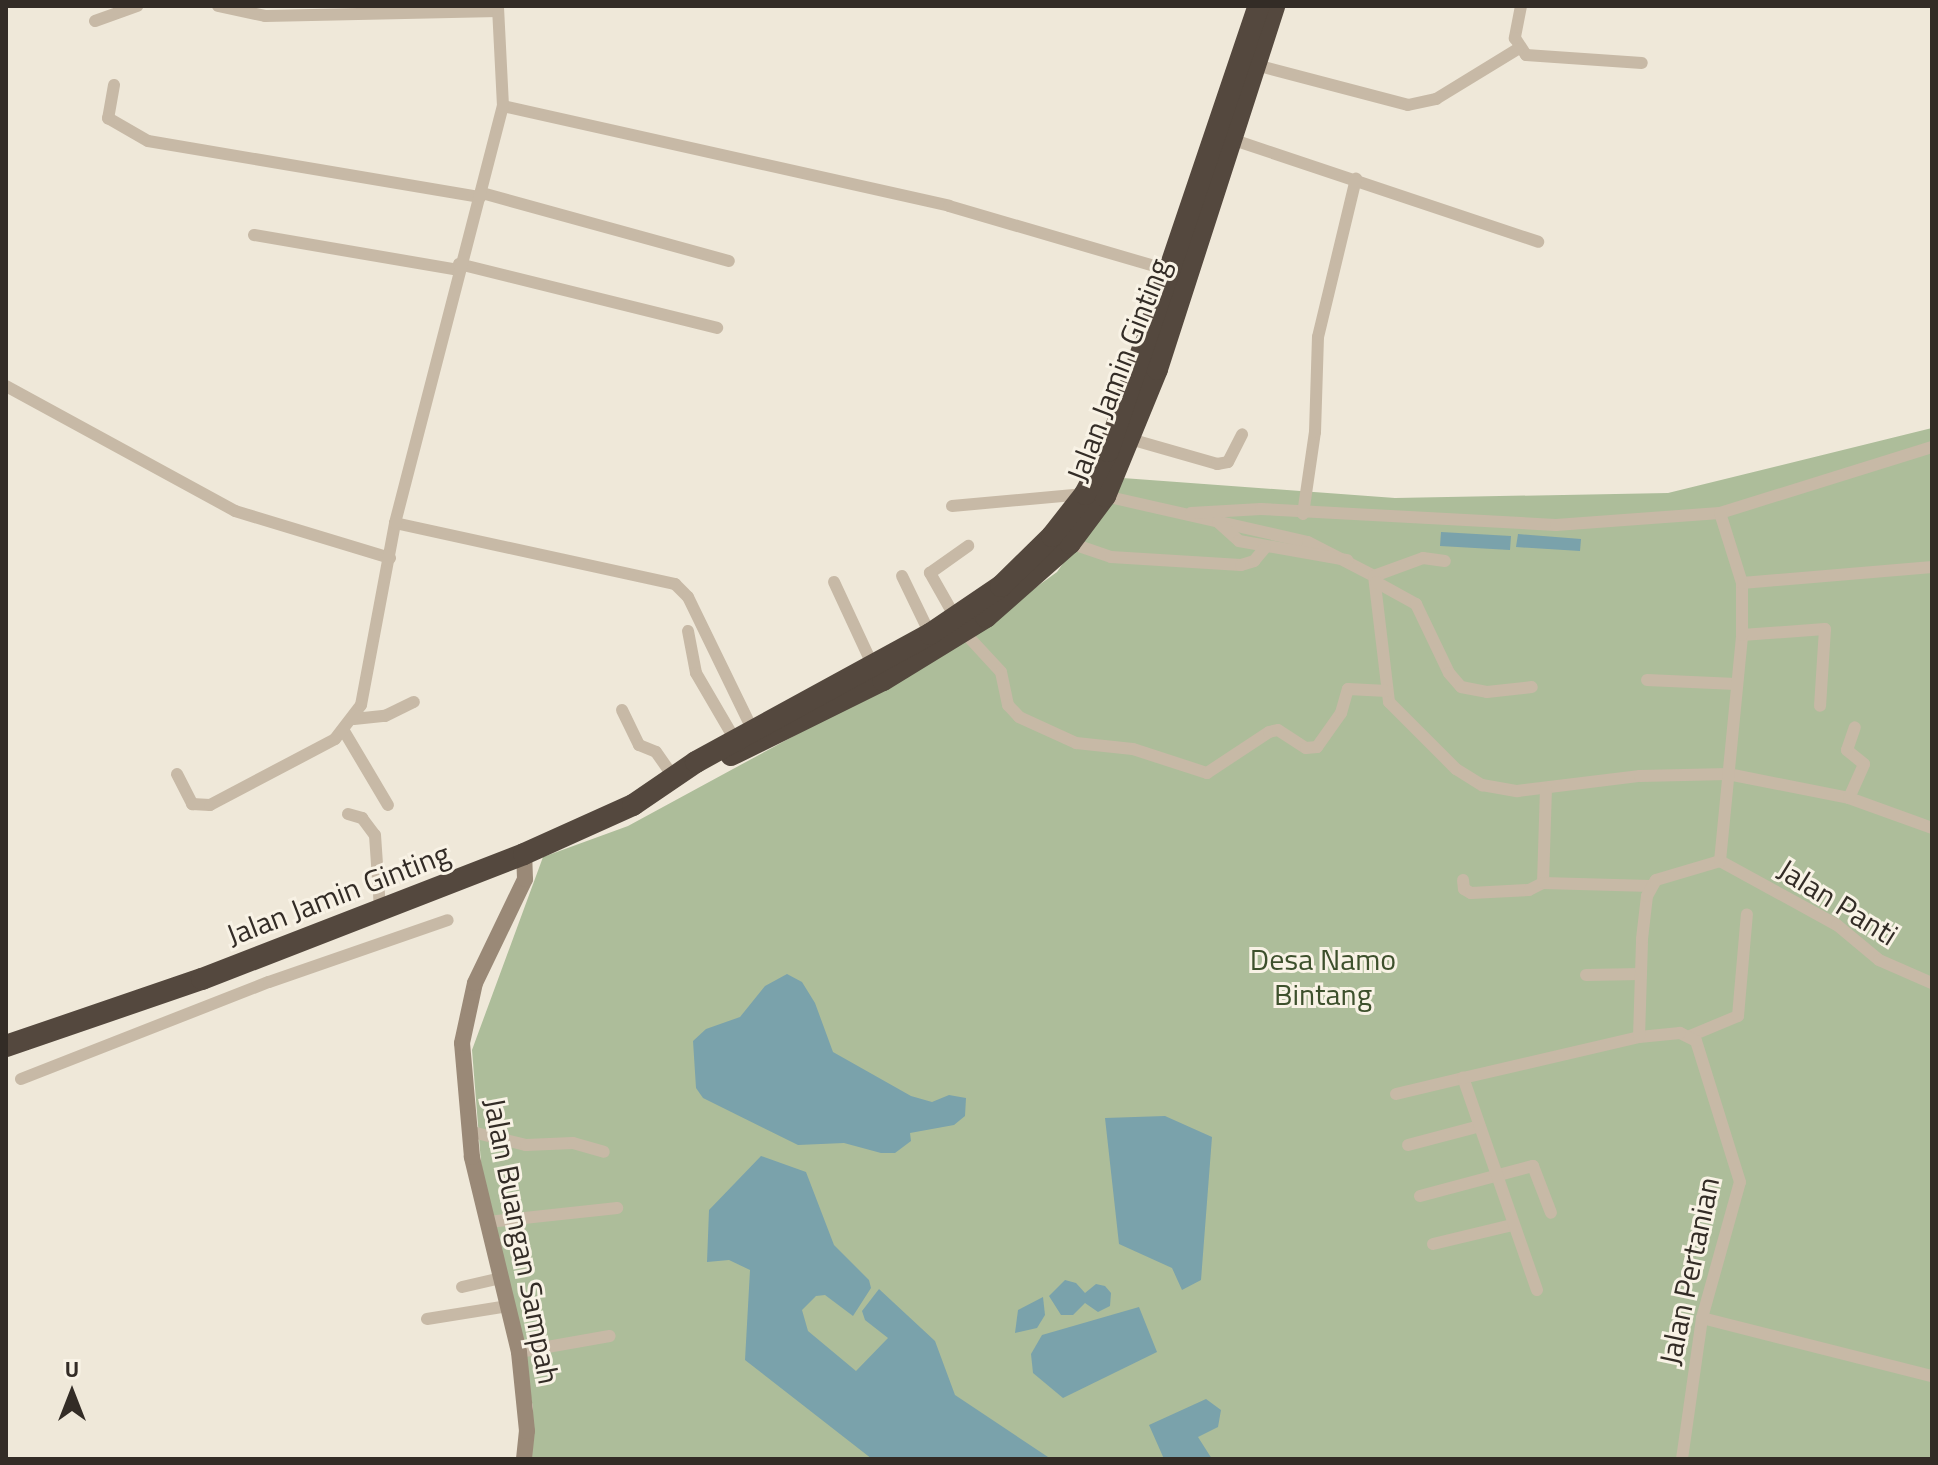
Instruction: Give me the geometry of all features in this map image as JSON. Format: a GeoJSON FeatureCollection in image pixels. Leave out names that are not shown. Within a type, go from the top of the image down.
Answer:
{"type":"FeatureCollection","features":[{"type":"Feature","properties":{"kind":"highway","name":"Jalan Jamin Ginting"},"geometry":{"type":"LineString","coordinates":[[743,740],[960,624],[1033,581],[1070,543],[1130,439],[1259,6]]}},
{"type":"Feature","properties":{"kind":"highway","name":"Jalan Jamin Ginting"},"geometry":{"type":"LineString","coordinates":[[6,1046],[259,956],[524,854],[633,805],[930,634],[960,624],[1095,495],[1124,412],[1231,139],[1274,6]]}},
{"type":"Feature","properties":{"kind":"street"},"geometry":{"type":"LineString","coordinates":[[95,21],[137,6]]}},
{"type":"Feature","properties":{"kind":"street"},"geometry":{"type":"LineString","coordinates":[[177,774],[192,804],[204,807],[344,731],[354,719],[395,523],[458,267],[481,195],[503,106],[498,9],[265,16],[218,6]]}},
{"type":"Feature","properties":{"kind":"street"},"geometry":{"type":"LineString","coordinates":[[1518,49],[1521,6]]}},
{"type":"Feature","properties":{"kind":"street"},"geometry":{"type":"LineString","coordinates":[[1256,65],[1408,105],[1436,99],[1518,49]]}},
{"type":"Feature","properties":{"kind":"street"},"geometry":{"type":"LineString","coordinates":[[1518,49],[1526,55],[1642,63]]}},
{"type":"Feature","properties":{"kind":"street"},"geometry":{"type":"LineString","coordinates":[[114,85],[108,118],[148,141],[481,195],[729,261]]}},
{"type":"Feature","properties":{"kind":"street"},"geometry":{"type":"LineString","coordinates":[[503,106],[949,206],[1178,274]]}},
{"type":"Feature","properties":{"kind":"street"},"geometry":{"type":"LineString","coordinates":[[1231,139],[1538,242]]}},
{"type":"Feature","properties":{"kind":"street"},"geometry":{"type":"LineString","coordinates":[[1303,514],[1315,432],[1318,337],[1356,179]]}},
{"type":"Feature","properties":{"kind":"street"},"geometry":{"type":"LineString","coordinates":[[254,235],[458,267],[717,328]]}},
{"type":"Feature","properties":{"kind":"street"},"geometry":{"type":"LineString","coordinates":[[6,386],[235,511],[390,558]]}},
{"type":"Feature","properties":{"kind":"street"},"geometry":{"type":"LineString","coordinates":[[1130,439],[1217,464],[1228,462],[1242,434]]}},
{"type":"Feature","properties":{"kind":"street"},"geometry":{"type":"LineString","coordinates":[[1188,514],[1230,508],[1556,525],[1720,513],[1932,447]]}},
{"type":"Feature","properties":{"kind":"street"},"geometry":{"type":"LineString","coordinates":[[952,506],[1095,495],[1308,542],[1351,560],[1416,604],[1449,673],[1461,687],[1487,692],[1532,687]]}},
{"type":"Feature","properties":{"kind":"street"},"geometry":{"type":"LineString","coordinates":[[1463,880],[1464,889],[1471,893],[1529,890],[1543,883],[1651,886],[1664,876],[1720,861],[1742,635],[1742,583],[1720,513]]}},
{"type":"Feature","properties":{"kind":"street"},"geometry":{"type":"LineString","coordinates":[[1218,522],[1239,541],[1265,548],[1351,560]]}},
{"type":"Feature","properties":{"kind":"street"},"geometry":{"type":"LineString","coordinates":[[395,523],[675,584],[688,597],[743,740]]}},
{"type":"Feature","properties":{"kind":"street"},"geometry":{"type":"LineString","coordinates":[[1070,543],[1111,557],[1241,565],[1254,561],[1265,548]]}},
{"type":"Feature","properties":{"kind":"street"},"geometry":{"type":"LineString","coordinates":[[968,546],[930,573],[960,624],[1001,672],[1008,705],[1019,717],[1076,743],[1133,749],[1207,773],[1269,732],[1278,730],[1306,748],[1317,747],[1341,713],[1348,689],[1387,691]]}},
{"type":"Feature","properties":{"kind":"street"},"geometry":{"type":"LineString","coordinates":[[1375,579],[1423,558],[1445,561]]}},
{"type":"Feature","properties":{"kind":"street"},"geometry":{"type":"LineString","coordinates":[[1742,583],[1932,567]]}},
{"type":"Feature","properties":{"kind":"street"},"geometry":{"type":"LineString","coordinates":[[902,576],[930,634]]}},
{"type":"Feature","properties":{"kind":"street"},"geometry":{"type":"LineString","coordinates":[[1375,579],[1387,691],[1396,711],[1473,780],[1500,791],[1640,776],[1728,774],[1849,798],[1932,828]]}},
{"type":"Feature","properties":{"kind":"street"},"geometry":{"type":"LineString","coordinates":[[834,582],[873,666]]}},
{"type":"Feature","properties":{"kind":"street"},"geometry":{"type":"LineString","coordinates":[[1742,635],[1825,629],[1820,706]]}},
{"type":"Feature","properties":{"kind":"street"},"geometry":{"type":"LineString","coordinates":[[688,631],[696,673],[743,740]]}},
{"type":"Feature","properties":{"kind":"street"},"geometry":{"type":"LineString","coordinates":[[1647,680],[1736,684]]}},
{"type":"Feature","properties":{"kind":"street"},"geometry":{"type":"LineString","coordinates":[[354,719],[385,716],[414,702]]}},
{"type":"Feature","properties":{"kind":"street"},"geometry":{"type":"LineString","coordinates":[[622,710],[639,745],[656,752],[678,777]]}},
{"type":"Feature","properties":{"kind":"street"},"geometry":{"type":"LineString","coordinates":[[1849,798],[1864,764],[1847,750],[1855,727]]}},
{"type":"Feature","properties":{"kind":"street"},"geometry":{"type":"LineString","coordinates":[[344,731],[388,805]]}},
{"type":"Feature","properties":{"kind":"street"},"geometry":{"type":"LineString","coordinates":[[1543,883],[1546,788]]}},
{"type":"Feature","properties":{"kind":"street"},"geometry":{"type":"LineString","coordinates":[[348,814],[362,818],[375,835],[380,909]]}},
{"type":"Feature","properties":{"kind":"street","name":"Jalan Buangan Sampah"},"geometry":{"type":"LineString","coordinates":[[524,854],[525,879],[467,1006],[462,1043],[468,1131],[519,1352],[527,1431],[524,1459]]}},
{"type":"Feature","properties":{"kind":"street","name":"Jalan Panti"},"geometry":{"type":"LineString","coordinates":[[1720,861],[1837,925],[1879,960],[1932,983]]}},
{"type":"Feature","properties":{"kind":"street"},"geometry":{"type":"LineString","coordinates":[[1639,1037],[1641,974],[1651,886]]}},
{"type":"Feature","properties":{"kind":"street"},"geometry":{"type":"LineString","coordinates":[[1396,1094],[1639,1037],[1690,1036],[1738,1016],[1747,914]]}},
{"type":"Feature","properties":{"kind":"street"},"geometry":{"type":"LineString","coordinates":[[21,1079],[269,982],[448,920]]}},
{"type":"Feature","properties":{"kind":"street"},"geometry":{"type":"LineString","coordinates":[[259,956],[269,982]]}},
{"type":"Feature","properties":{"kind":"street"},"geometry":{"type":"LineString","coordinates":[[1586,975],[1641,974]]}},
{"type":"Feature","properties":{"kind":"street","name":"Jalan Pertanian"},"geometry":{"type":"LineString","coordinates":[[1682,1459],[1702,1318],[1740,1182],[1703,1055],[1690,1036]]}},
{"type":"Feature","properties":{"kind":"street"},"geometry":{"type":"LineString","coordinates":[[1463,1078],[1495,1178],[1537,1290]]}},
{"type":"Feature","properties":{"kind":"street"},"geometry":{"type":"LineString","coordinates":[[1408,1145],[1480,1126]]}},
{"type":"Feature","properties":{"kind":"street"},"geometry":{"type":"LineString","coordinates":[[468,1131],[526,1145],[573,1143],[604,1152]]}},
{"type":"Feature","properties":{"kind":"street"},"geometry":{"type":"LineString","coordinates":[[1420,1196],[1534,1166],[1551,1213]]}},
{"type":"Feature","properties":{"kind":"street"},"geometry":{"type":"LineString","coordinates":[[488,1222],[617,1208]]}},
{"type":"Feature","properties":{"kind":"street"},"geometry":{"type":"LineString","coordinates":[[1433,1244],[1512,1225]]}},
{"type":"Feature","properties":{"kind":"street"},"geometry":{"type":"LineString","coordinates":[[462,1287],[501,1278]]}},
{"type":"Feature","properties":{"kind":"street"},"geometry":{"type":"LineString","coordinates":[[427,1319],[508,1306]]}},
{"type":"Feature","properties":{"kind":"street"},"geometry":{"type":"LineString","coordinates":[[1702,1318],[1932,1376]]}},
{"type":"Feature","properties":{"kind":"street"},"geometry":{"type":"LineString","coordinates":[[519,1352],[610,1336]]}},
{"type":"Feature","properties":{"kind":"green space","name":"Desa Namo Bintang"},"geometry":{"type":"Polygon","coordinates":[[[1932,428],[1932,1459],[532,1459],[533,1407],[482,1175],[472,1050],[543,857],[628,826],[943,655],[1057,572],[1106,502],[1109,477],[1395,498],[1668,493],[1932,428]]]}},
{"type":"Feature","properties":{"kind":"water"},"geometry":{"type":"Polygon","coordinates":[[[1441,532],[1511,536],[1510,550],[1440,546],[1441,532]]]}},
{"type":"Feature","properties":{"kind":"water"},"geometry":{"type":"Polygon","coordinates":[[[1518,534],[1581,539],[1580,551],[1516,547],[1518,534]]]}},
{"type":"Feature","properties":{"kind":"water"},"geometry":{"type":"Polygon","coordinates":[[[787,974],[802,982],[815,1003],[833,1052],[911,1096],[932,1102],[949,1095],[966,1098],[965,1116],[954,1125],[910,1133],[911,1141],[895,1153],[881,1153],[844,1143],[798,1145],[703,1098],[696,1088],[693,1041],[706,1029],[740,1017],[765,986],[787,974]]]}},
{"type":"Feature","properties":{"kind":"water"},"geometry":{"type":"Polygon","coordinates":[[[1165,1116],[1212,1137],[1201,1280],[1182,1290],[1172,1268],[1119,1244],[1105,1118],[1165,1116]]]}},
{"type":"Feature","properties":{"kind":"water"},"geometry":{"type":"Polygon","coordinates":[[[761,1156],[806,1172],[834,1245],[869,1280],[871,1288],[853,1316],[825,1295],[816,1296],[802,1310],[808,1331],[856,1371],[888,1338],[865,1320],[862,1311],[879,1289],[935,1341],[955,1395],[1051,1459],[872,1459],[745,1360],[750,1270],[729,1260],[707,1262],[709,1210],[761,1156]]]}},
{"type":"Feature","properties":{"kind":"water"},"geometry":{"type":"Polygon","coordinates":[[[1065,1280],[1076,1283],[1085,1293],[1096,1284],[1105,1286],[1111,1293],[1110,1306],[1098,1312],[1085,1303],[1073,1315],[1061,1315],[1049,1296],[1065,1280]]]}},
{"type":"Feature","properties":{"kind":"water"},"geometry":{"type":"Polygon","coordinates":[[[1043,1297],[1045,1315],[1037,1328],[1015,1333],[1018,1310],[1043,1297]]]}},
{"type":"Feature","properties":{"kind":"water"},"geometry":{"type":"Polygon","coordinates":[[[1139,1307],[1157,1352],[1063,1398],[1033,1373],[1031,1354],[1042,1335],[1139,1307]]]}},
{"type":"Feature","properties":{"kind":"water"},"geometry":{"type":"Polygon","coordinates":[[[1206,1399],[1221,1410],[1218,1427],[1198,1437],[1212,1459],[1164,1459],[1149,1425],[1206,1399]]]}}]}
